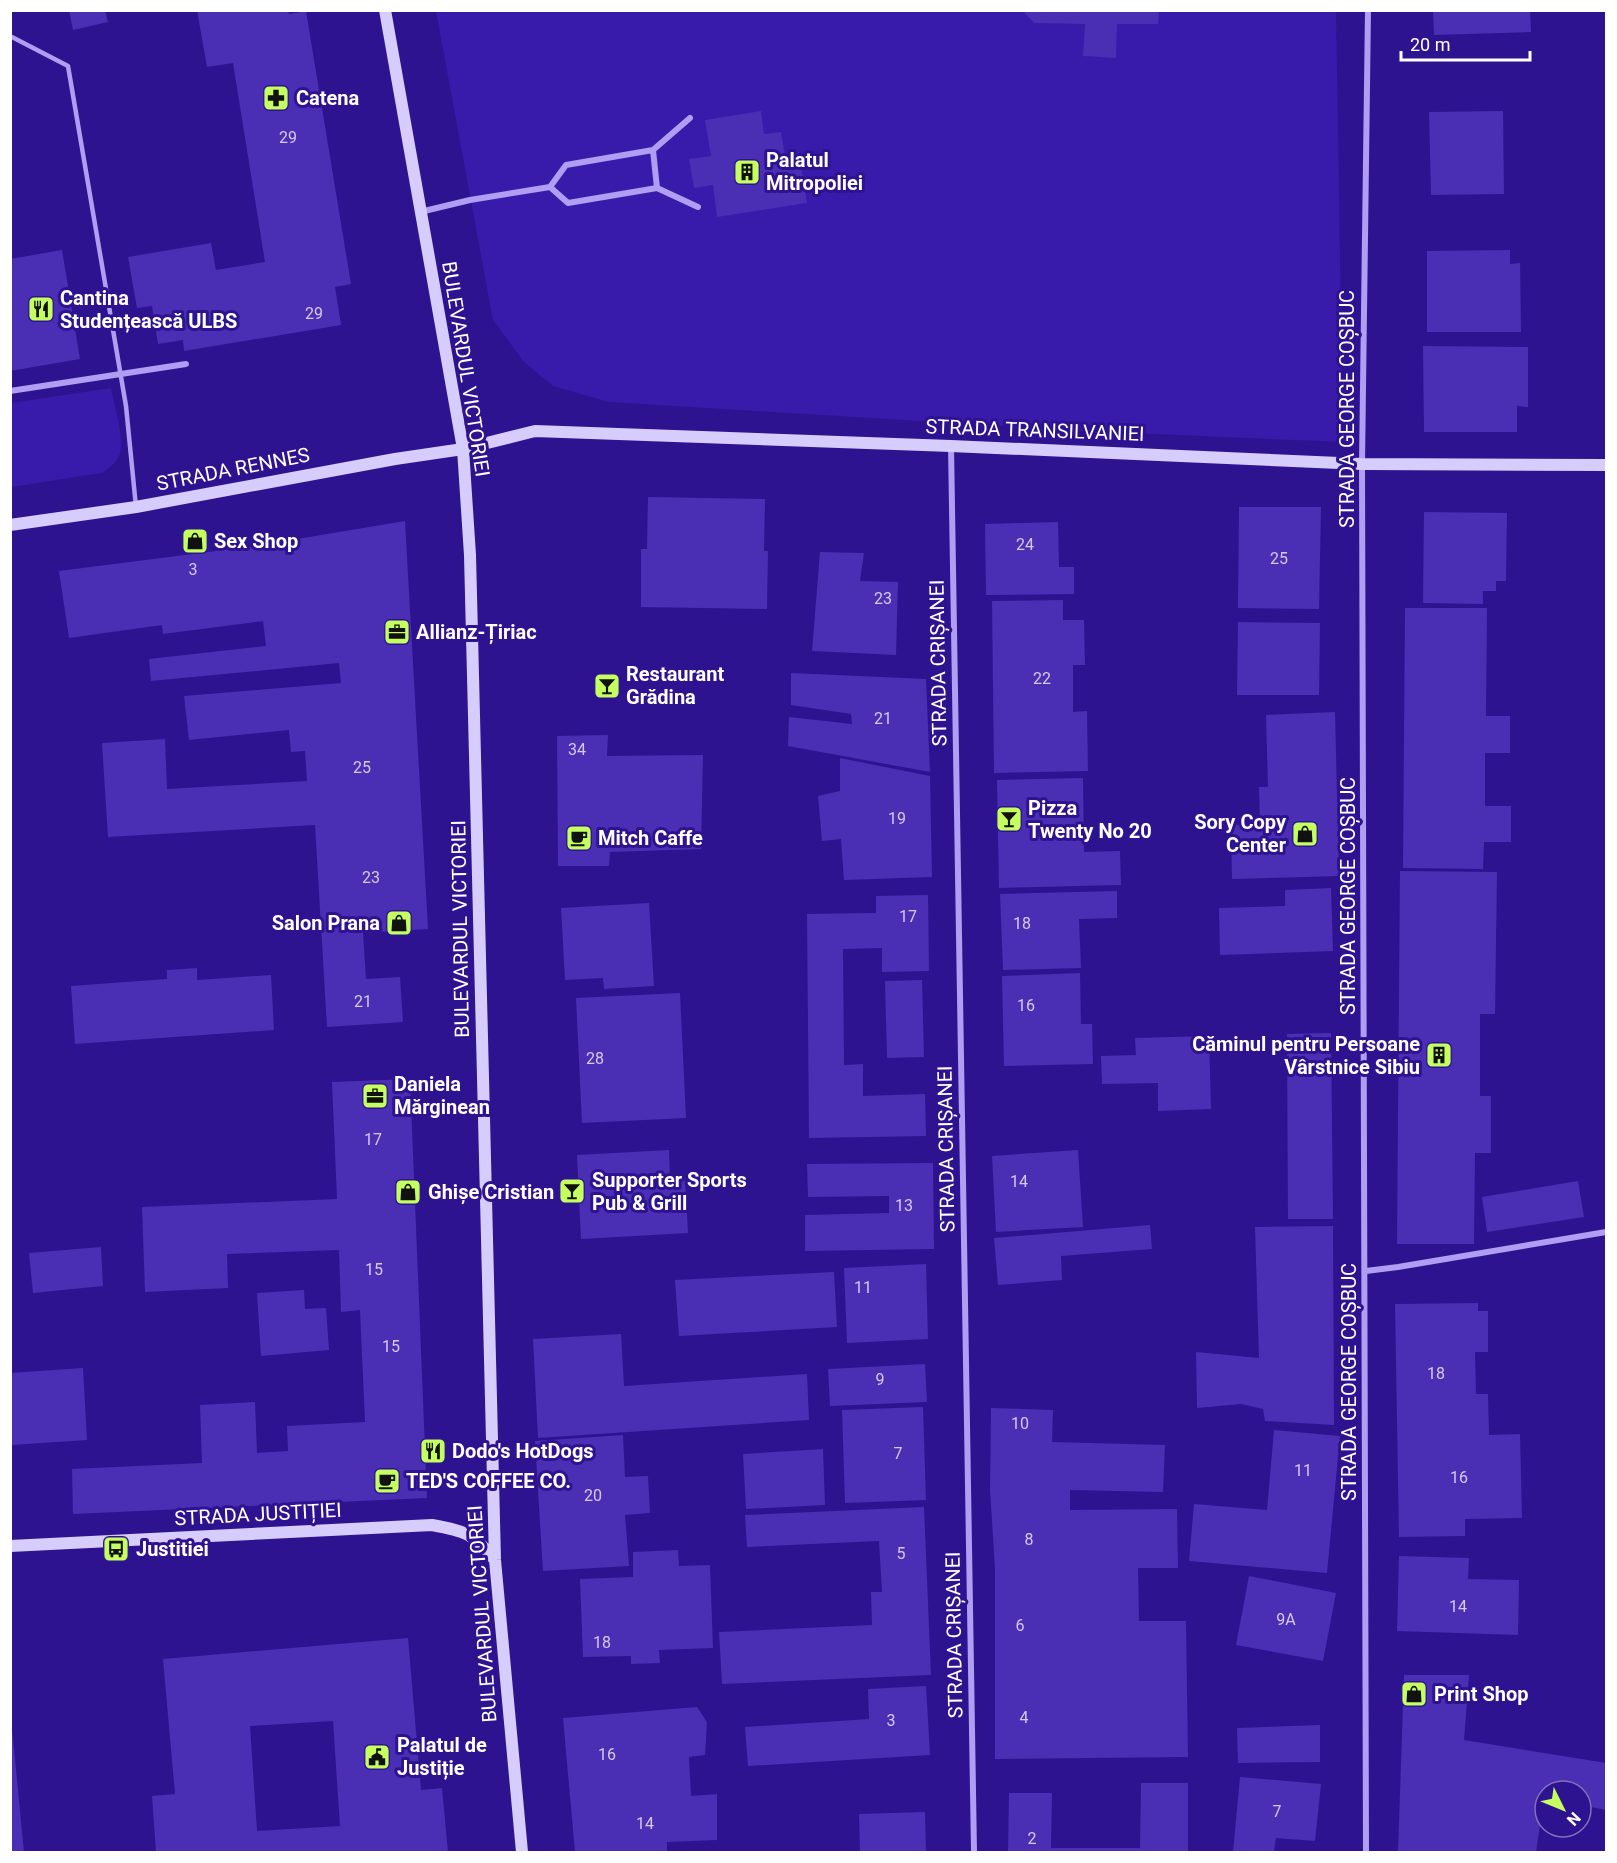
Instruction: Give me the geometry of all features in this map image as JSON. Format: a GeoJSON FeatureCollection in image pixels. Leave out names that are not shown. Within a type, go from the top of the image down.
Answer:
{"type":"FeatureCollection","features":[{"type":"Feature","properties":{"kind":"main road","name":"BULEVARDUL VICTORIEI"},"geometry":{"type":"LineString","coordinates":[[385,10],[463,449],[470,555],[495,1560],[522,1852]]}},
{"type":"Feature","properties":{"kind":"main road","name":"STRADA TRANSILVANIEI"},"geometry":{"type":"LineString","coordinates":[[463,449],[534,431],[1362,464],[1606,465]]}},
{"type":"Feature","properties":{"kind":"main road","name":"STRADA RENNES"},"geometry":{"type":"LineString","coordinates":[[10,525],[136,507],[395,459],[463,449]]}},
{"type":"Feature","properties":{"kind":"main road","name":"STRADA JUSTIȚIEI"},"geometry":{"type":"LineString","coordinates":[[10,1546],[432,1525],[464,1531],[482,1544],[495,1560]]}},
{"type":"Feature","properties":{"kind":"street","name":"STRADA GEORGE COȘBUC"},"geometry":{"type":"LineString","coordinates":[[1366,1852],[1362,464],[1368,10]]}},
{"type":"Feature","properties":{"kind":"street"},"geometry":{"type":"LineString","coordinates":[[420,212],[470,200],[550,187],[566,165],[653,150],[690,118]]}},
{"type":"Feature","properties":{"kind":"street"},"geometry":{"type":"LineString","coordinates":[[653,150],[657,188]]}},
{"type":"Feature","properties":{"kind":"street"},"geometry":{"type":"LineString","coordinates":[[550,187],[568,203],[657,188],[698,207]]}},
{"type":"Feature","properties":{"kind":"street"},"geometry":{"type":"LineString","coordinates":[[10,391],[186,364]]}},
{"type":"Feature","properties":{"kind":"street","name":"STRADA CRIȘANEI"},"geometry":{"type":"LineString","coordinates":[[951,446],[974,1852]]}},
{"type":"Feature","properties":{"kind":"street"},"geometry":{"type":"LineString","coordinates":[[1366,1270],[1398,1267],[1606,1232]]}},
{"type":"Feature","properties":{"kind":"lane"},"geometry":{"type":"LineString","coordinates":[[10,36],[68,66],[126,406],[136,507]]}},
{"type":"Feature","properties":{"kind":"shaded area"},"geometry":{"type":"Polygon","coordinates":[[[436,11],[1336,11],[1343,442],[1085,431],[609,402],[553,386],[524,362],[493,320],[436,11]]]}},
{"type":"Feature","properties":{"kind":"shaded area"},"geometry":{"type":"Polygon","coordinates":[[[111,388],[121,441],[119,456],[114,463],[102,473],[11,487],[11,403],[111,388]]]}},
{"type":"Feature","properties":{"kind":"building"},"geometry":{"type":"Polygon","coordinates":[[[69,10],[105,10],[108,22],[73,30],[69,10]]]}},
{"type":"Feature","properties":{"kind":"building"},"geometry":{"type":"Polygon","coordinates":[[[197,10],[288,10],[289,14],[306,11],[351,284],[335,287],[341,325],[184,351],[183,340],[158,344],[152,306],[137,308],[128,257],[211,243],[216,270],[265,262],[233,63],[207,67],[197,10]]]}},
{"type":"Feature","properties":{"kind":"building"},"geometry":{"type":"Polygon","coordinates":[[[1022,10],[1159,10],[1158,24],[1117,24],[1116,58],[1083,56],[1085,24],[1034,23],[1022,10]]]}},
{"type":"Feature","properties":{"kind":"building"},"geometry":{"type":"Polygon","coordinates":[[[1433,10],[1530,10],[1531,32],[1434,35],[1433,10]]]}},
{"type":"Feature","properties":{"kind":"building","name":"Palatul Mitropoliei"},"geometry":{"type":"Polygon","coordinates":[[[761,111],[764,134],[781,132],[785,156],[799,153],[807,203],[717,217],[713,185],[694,188],[689,159],[711,156],[705,120],[761,111]]]}},
{"type":"Feature","properties":{"kind":"building"},"geometry":{"type":"Polygon","coordinates":[[[1503,111],[1504,194],[1431,195],[1429,112],[1503,111]]]}},
{"type":"Feature","properties":{"kind":"building","name":"Cantina Studențească ULBS"},"geometry":{"type":"Polygon","coordinates":[[[62,250],[80,359],[10,371],[10,259],[62,250]]]}},
{"type":"Feature","properties":{"kind":"building"},"geometry":{"type":"Polygon","coordinates":[[[1510,250],[1510,264],[1520,263],[1521,332],[1427,332],[1427,251],[1510,250]]]}},
{"type":"Feature","properties":{"kind":"building"},"geometry":{"type":"Polygon","coordinates":[[[1423,346],[1528,347],[1528,407],[1517,406],[1517,432],[1424,432],[1423,346]]]}},
{"type":"Feature","properties":{"kind":"building"},"geometry":{"type":"Polygon","coordinates":[[[648,497],[765,499],[764,551],[768,551],[767,609],[641,607],[641,549],[647,549],[648,497]]]}},
{"type":"Feature","properties":{"kind":"building"},"geometry":{"type":"Polygon","coordinates":[[[1239,507],[1321,507],[1319,609],[1238,608],[1239,507]]]}},
{"type":"Feature","properties":{"kind":"building"},"geometry":{"type":"Polygon","coordinates":[[[1424,512],[1507,513],[1506,581],[1496,581],[1496,591],[1483,591],[1483,604],[1423,603],[1424,512]]]}},
{"type":"Feature","properties":{"kind":"building"},"geometry":{"type":"Polygon","coordinates":[[[405,521],[428,929],[363,933],[366,979],[400,977],[403,1022],[327,1027],[315,825],[108,837],[102,743],[165,739],[167,789],[307,781],[305,751],[291,752],[289,730],[189,740],[184,696],[341,683],[339,663],[151,681],[149,659],[266,646],[263,621],[163,634],[162,625],[69,638],[59,571],[255,546],[405,521]]]}},
{"type":"Feature","properties":{"kind":"building"},"geometry":{"type":"Polygon","coordinates":[[[1058,522],[1059,567],[1074,567],[1074,594],[986,595],[985,524],[1058,522]]]}},
{"type":"Feature","properties":{"kind":"building"},"geometry":{"type":"Polygon","coordinates":[[[820,552],[864,553],[860,581],[898,582],[896,655],[812,651],[820,552]]]}},
{"type":"Feature","properties":{"kind":"building"},"geometry":{"type":"Polygon","coordinates":[[[1063,600],[1063,620],[1084,620],[1085,665],[1073,665],[1073,712],[1087,711],[1088,771],[994,773],[992,601],[1063,600]]]}},
{"type":"Feature","properties":{"kind":"building"},"geometry":{"type":"Polygon","coordinates":[[[1405,608],[1487,608],[1486,716],[1510,716],[1510,753],[1485,753],[1485,806],[1511,806],[1511,842],[1484,842],[1483,869],[1403,868],[1405,608]]]}},
{"type":"Feature","properties":{"kind":"building"},"geometry":{"type":"Polygon","coordinates":[[[1238,622],[1320,623],[1319,695],[1237,695],[1238,622]]]}},
{"type":"Feature","properties":{"kind":"building"},"geometry":{"type":"Polygon","coordinates":[[[791,673],[926,679],[930,772],[788,746],[789,717],[852,724],[851,714],[791,705],[791,673]]]}},
{"type":"Feature","properties":{"kind":"building"},"geometry":{"type":"Polygon","coordinates":[[[1335,712],[1339,876],[1232,879],[1231,825],[1260,824],[1259,787],[1268,787],[1266,715],[1335,712]]]}},
{"type":"Feature","properties":{"kind":"building"},"geometry":{"type":"Polygon","coordinates":[[[608,735],[607,756],[703,755],[701,849],[610,852],[609,866],[558,866],[557,736],[608,735]]]}},
{"type":"Feature","properties":{"kind":"building"},"geometry":{"type":"Polygon","coordinates":[[[840,758],[930,776],[932,877],[844,880],[841,839],[822,841],[818,796],[840,791],[840,758]]]}},
{"type":"Feature","properties":{"kind":"building"},"geometry":{"type":"Polygon","coordinates":[[[1083,778],[1084,852],[1120,851],[1121,885],[999,888],[997,780],[1083,778]]]}},
{"type":"Feature","properties":{"kind":"building","name":"Căminul pentru Persoane Vârstnice Sibiu"},"geometry":{"type":"Polygon","coordinates":[[[1400,871],[1497,872],[1495,1014],[1480,1014],[1480,1096],[1491,1096],[1491,1153],[1475,1153],[1474,1244],[1397,1244],[1400,871]]]}},
{"type":"Feature","properties":{"kind":"building"},"geometry":{"type":"Polygon","coordinates":[[[1331,888],[1333,951],[1220,955],[1219,908],[1285,906],[1285,890],[1331,888]]]}},
{"type":"Feature","properties":{"kind":"building"},"geometry":{"type":"Polygon","coordinates":[[[1117,891],[1117,918],[1079,919],[1081,968],[1003,970],[1000,894],[1117,891]]]}},
{"type":"Feature","properties":{"kind":"building"},"geometry":{"type":"Polygon","coordinates":[[[928,895],[929,971],[882,972],[882,948],[843,949],[844,1065],[863,1064],[863,1096],[925,1094],[926,1136],[809,1138],[807,914],[876,913],[876,896],[928,895]]]}},
{"type":"Feature","properties":{"kind":"building"},"geometry":{"type":"Polygon","coordinates":[[[649,903],[654,986],[604,989],[603,978],[565,980],[561,908],[649,903]]]}},
{"type":"Feature","properties":{"kind":"building"},"geometry":{"type":"Polygon","coordinates":[[[197,968],[197,980],[271,975],[274,1030],[75,1044],[71,986],[167,979],[167,970],[197,968]]]}},
{"type":"Feature","properties":{"kind":"building"},"geometry":{"type":"Polygon","coordinates":[[[1080,973],[1081,1024],[1092,1024],[1093,1064],[1004,1066],[1002,976],[1080,973]]]}},
{"type":"Feature","properties":{"kind":"building"},"geometry":{"type":"Polygon","coordinates":[[[922,980],[924,1057],[887,1058],[885,981],[922,980]]]}},
{"type":"Feature","properties":{"kind":"building"},"geometry":{"type":"Polygon","coordinates":[[[680,993],[686,1118],[582,1123],[576,998],[680,993]]]}},
{"type":"Feature","properties":{"kind":"building"},"geometry":{"type":"Polygon","coordinates":[[[1331,1033],[1333,1219],[1288,1219],[1287,1034],[1331,1033]]]}},
{"type":"Feature","properties":{"kind":"building"},"geometry":{"type":"Polygon","coordinates":[[[1209,1036],[1211,1109],[1158,1111],[1158,1083],[1102,1084],[1101,1056],[1136,1055],[1135,1038],[1209,1036]]]}},
{"type":"Feature","properties":{"kind":"building"},"geometry":{"type":"Polygon","coordinates":[[[410,1079],[427,1498],[73,1514],[72,1469],[202,1463],[200,1405],[255,1402],[257,1453],[288,1451],[287,1426],[365,1422],[360,1310],[341,1312],[339,1250],[227,1254],[228,1288],[145,1292],[142,1207],[337,1199],[332,1082],[410,1079]]]}},
{"type":"Feature","properties":{"kind":"building"},"geometry":{"type":"Polygon","coordinates":[[[669,1150],[670,1179],[685,1178],[688,1233],[581,1239],[577,1155],[669,1150]]]}},
{"type":"Feature","properties":{"kind":"building"},"geometry":{"type":"Polygon","coordinates":[[[1078,1150],[1083,1227],[996,1232],[992,1156],[1078,1150]]]}},
{"type":"Feature","properties":{"kind":"building"},"geometry":{"type":"Polygon","coordinates":[[[933,1163],[934,1249],[805,1251],[805,1215],[889,1213],[889,1196],[808,1197],[807,1164],[933,1163]]]}},
{"type":"Feature","properties":{"kind":"building"},"geometry":{"type":"Polygon","coordinates":[[[1578,1181],[1584,1217],[1487,1232],[1482,1197],[1578,1181]]]}},
{"type":"Feature","properties":{"kind":"building"},"geometry":{"type":"Polygon","coordinates":[[[1150,1225],[1152,1249],[1061,1256],[1062,1280],[998,1285],[994,1238],[1150,1225]]]}},
{"type":"Feature","properties":{"kind":"building"},"geometry":{"type":"Polygon","coordinates":[[[1333,1226],[1334,1425],[1265,1421],[1263,1409],[1241,1404],[1197,1408],[1196,1352],[1259,1358],[1255,1227],[1333,1226]]]}},
{"type":"Feature","properties":{"kind":"building"},"geometry":{"type":"Polygon","coordinates":[[[101,1247],[103,1286],[33,1293],[29,1253],[101,1247]]]}},
{"type":"Feature","properties":{"kind":"building"},"geometry":{"type":"Polygon","coordinates":[[[926,1264],[928,1339],[847,1343],[844,1268],[926,1264]]]}},
{"type":"Feature","properties":{"kind":"building"},"geometry":{"type":"Polygon","coordinates":[[[834,1272],[837,1327],[679,1336],[675,1280],[834,1272]]]}},
{"type":"Feature","properties":{"kind":"building"},"geometry":{"type":"Polygon","coordinates":[[[304,1290],[305,1309],[326,1308],[329,1350],[261,1356],[257,1293],[304,1290]]]}},
{"type":"Feature","properties":{"kind":"building"},"geometry":{"type":"Polygon","coordinates":[[[1478,1303],[1478,1311],[1488,1311],[1488,1352],[1475,1352],[1476,1394],[1488,1394],[1489,1435],[1520,1434],[1522,1518],[1465,1519],[1465,1536],[1399,1537],[1395,1304],[1478,1303]]]}},
{"type":"Feature","properties":{"kind":"building"},"geometry":{"type":"Polygon","coordinates":[[[621,1334],[624,1386],[807,1374],[809,1420],[538,1438],[533,1339],[621,1334]]]}},
{"type":"Feature","properties":{"kind":"building"},"geometry":{"type":"Polygon","coordinates":[[[925,1364],[927,1402],[830,1406],[828,1369],[925,1364]]]}},
{"type":"Feature","properties":{"kind":"building"},"geometry":{"type":"Polygon","coordinates":[[[83,1368],[87,1440],[12,1445],[10,1373],[83,1368]]]}},
{"type":"Feature","properties":{"kind":"building"},"geometry":{"type":"Polygon","coordinates":[[[923,1407],[926,1500],[845,1503],[842,1410],[923,1407]]]}},
{"type":"Feature","properties":{"kind":"building"},"geometry":{"type":"Polygon","coordinates":[[[991,1408],[1053,1410],[1052,1442],[1165,1445],[1163,1492],[1070,1490],[1070,1510],[1177,1509],[1178,1568],[1138,1568],[1139,1621],[1186,1621],[1188,1757],[995,1759],[995,1569],[990,1489],[991,1408]]]}},
{"type":"Feature","properties":{"kind":"building"},"geometry":{"type":"Polygon","coordinates":[[[1274,1430],[1340,1436],[1327,1573],[1189,1561],[1194,1504],[1267,1510],[1274,1430]]]}},
{"type":"Feature","properties":{"kind":"building"},"geometry":{"type":"Polygon","coordinates":[[[623,1435],[625,1477],[648,1476],[650,1513],[625,1515],[629,1566],[543,1571],[535,1441],[623,1435]]]}},
{"type":"Feature","properties":{"kind":"building"},"geometry":{"type":"Polygon","coordinates":[[[823,1449],[825,1505],[746,1509],[743,1454],[823,1449]]]}},
{"type":"Feature","properties":{"kind":"building"},"geometry":{"type":"Polygon","coordinates":[[[924,1507],[931,1675],[722,1684],[719,1632],[872,1625],[871,1592],[882,1592],[879,1541],[747,1547],[745,1515],[924,1507]]]}},
{"type":"Feature","properties":{"kind":"building"},"geometry":{"type":"Polygon","coordinates":[[[678,1550],[679,1566],[710,1565],[713,1648],[659,1650],[660,1663],[631,1664],[631,1656],[583,1657],[580,1579],[633,1577],[633,1552],[678,1550]]]}},
{"type":"Feature","properties":{"kind":"building"},"geometry":{"type":"Polygon","coordinates":[[[1399,1556],[1469,1558],[1468,1579],[1519,1580],[1518,1635],[1397,1631],[1399,1556]]]}},
{"type":"Feature","properties":{"kind":"building"},"geometry":{"type":"Polygon","coordinates":[[[1249,1576],[1336,1593],[1323,1661],[1236,1645],[1249,1576]]]}},
{"type":"Feature","properties":{"kind":"building","name":"Palatul de Justiție"},"geometry":{"type":"Polygon","coordinates":[[[408,1638],[421,1790],[442,1788],[448,1852],[156,1852],[152,1796],[175,1794],[163,1659],[408,1638]],[[333,1721],[250,1726],[257,1831],[340,1826],[333,1721]]]}},
{"type":"Feature","properties":{"kind":"building"},"geometry":{"type":"Polygon","coordinates":[[[1404,1675],[1469,1675],[1464,1740],[1606,1763],[1606,1810],[1593,1807],[1593,1779],[1533,1779],[1533,1839],[1538,1839],[1536,1852],[1398,1852],[1404,1675]]]}},
{"type":"Feature","properties":{"kind":"building"},"geometry":{"type":"Polygon","coordinates":[[[926,1686],[930,1755],[748,1766],[745,1727],[869,1719],[868,1689],[926,1686]]]}},
{"type":"Feature","properties":{"kind":"building"},"geometry":{"type":"Polygon","coordinates":[[[697,1707],[707,1722],[705,1755],[689,1757],[691,1796],[717,1794],[717,1840],[667,1842],[667,1852],[575,1852],[563,1718],[697,1707]]]}},
{"type":"Feature","properties":{"kind":"building"},"geometry":{"type":"Polygon","coordinates":[[[1320,1725],[1320,1762],[1238,1763],[1237,1728],[1320,1725]]]}},
{"type":"Feature","properties":{"kind":"building"},"geometry":{"type":"Polygon","coordinates":[[[12,1728],[24,1852],[10,1852],[10,1729],[12,1728]]]}},
{"type":"Feature","properties":{"kind":"building"},"geometry":{"type":"Polygon","coordinates":[[[1240,1777],[1321,1784],[1315,1841],[1276,1838],[1274,1852],[1233,1852],[1240,1777]]]}},
{"type":"Feature","properties":{"kind":"building"},"geometry":{"type":"Polygon","coordinates":[[[1141,1783],[1188,1783],[1188,1852],[1008,1852],[1009,1793],[1052,1793],[1051,1848],[1140,1848],[1141,1783]]]}},
{"type":"Feature","properties":{"kind":"building"},"geometry":{"type":"Polygon","coordinates":[[[925,1812],[926,1852],[860,1852],[859,1814],[925,1812]]]}},
{"type":"Feature","properties":{"kind":"place","name":"Catena"},"geometry":{"type":"Point","coordinates":[276,98]}},
{"type":"Feature","properties":{"kind":"place","name":"Palatul Mitropoliei"},"geometry":{"type":"Point","coordinates":[747,172]}},
{"type":"Feature","properties":{"kind":"place","name":"Cantina Studențească ULBS"},"geometry":{"type":"Point","coordinates":[41,309]}},
{"type":"Feature","properties":{"kind":"place","name":"Sex Shop"},"geometry":{"type":"Point","coordinates":[195,541]}},
{"type":"Feature","properties":{"kind":"place","name":"Allianz-Țiriac"},"geometry":{"type":"Point","coordinates":[397,632]}},
{"type":"Feature","properties":{"kind":"place","name":"Restaurant Grădina"},"geometry":{"type":"Point","coordinates":[607,686]}},
{"type":"Feature","properties":{"kind":"place","name":"Pizza Twenty No 20"},"geometry":{"type":"Point","coordinates":[1009,819]}},
{"type":"Feature","properties":{"kind":"place","name":"Sory Copy Center"},"geometry":{"type":"Point","coordinates":[1305,834]}},
{"type":"Feature","properties":{"kind":"place","name":"Mitch Caffe"},"geometry":{"type":"Point","coordinates":[579,838]}},
{"type":"Feature","properties":{"kind":"place","name":"Salon Prana"},"geometry":{"type":"Point","coordinates":[399,923]}},
{"type":"Feature","properties":{"kind":"place","name":"Căminul pentru Persoane Vârstnice Sibiu"},"geometry":{"type":"Point","coordinates":[1439,1055]}},
{"type":"Feature","properties":{"kind":"place","name":"Daniela Mărginean"},"geometry":{"type":"Point","coordinates":[375,1096]}},
{"type":"Feature","properties":{"kind":"place","name":"Supporter Sports Pub & Grill"},"geometry":{"type":"Point","coordinates":[572,1191]}},
{"type":"Feature","properties":{"kind":"place","name":"Ghișe Cristian"},"geometry":{"type":"Point","coordinates":[408,1192]}},
{"type":"Feature","properties":{"kind":"place","name":"Dodo's HotDogs"},"geometry":{"type":"Point","coordinates":[433,1451]}},
{"type":"Feature","properties":{"kind":"place","name":"TED'S COFFEE CO."},"geometry":{"type":"Point","coordinates":[387,1481]}},
{"type":"Feature","properties":{"kind":"place","name":"Justitiei"},"geometry":{"type":"Point","coordinates":[116,1549]}},
{"type":"Feature","properties":{"kind":"place","name":"Print Shop"},"geometry":{"type":"Point","coordinates":[1414,1694]}},
{"type":"Feature","properties":{"kind":"place","name":"Palatul de Justiție"},"geometry":{"type":"Point","coordinates":[377,1757]}}]}
